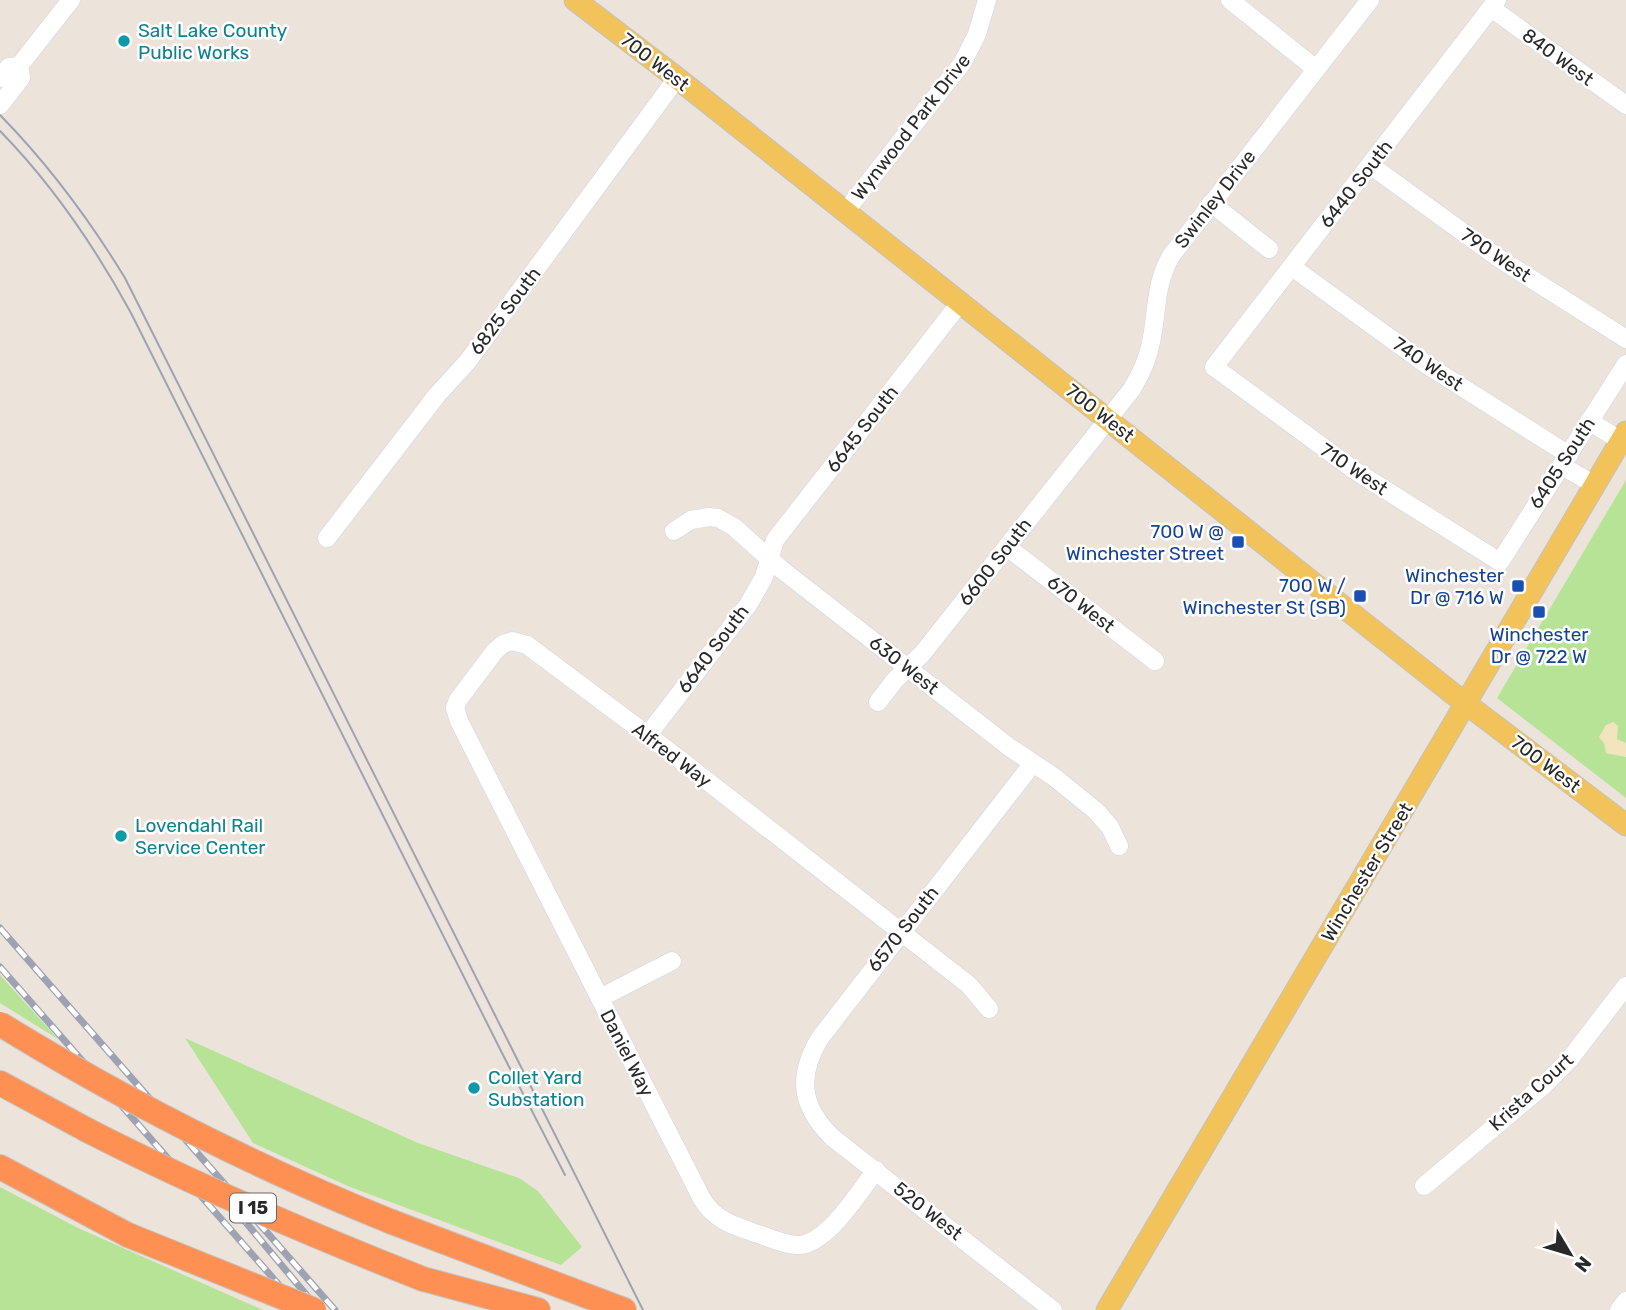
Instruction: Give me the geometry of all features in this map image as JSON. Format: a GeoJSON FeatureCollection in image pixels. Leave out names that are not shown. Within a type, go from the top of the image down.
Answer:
{"type":"FeatureCollection","features":[{"type":"Feature","properties":{"kind":"highway"},"geometry":{"type":"LineString","coordinates":[[0,1024],[173,1123],[319,1192],[624,1310]]}},
{"type":"Feature","properties":{"kind":"highway","name":"I 15"},"geometry":{"type":"LineString","coordinates":[[0,1083],[141,1157],[319,1238],[498,1310]]}},
{"type":"Feature","properties":{"kind":"highway"},"geometry":{"type":"LineString","coordinates":[[0,1167],[128,1235],[314,1310]]}},
{"type":"Feature","properties":{"kind":"highway"},"geometry":{"type":"LineString","coordinates":[[423,1279],[538,1310]]}},
{"type":"Feature","properties":{"kind":"main road","name":"700 West"},"geometry":{"type":"LineString","coordinates":[[575,0],[1466,704],[1626,825]]}},
{"type":"Feature","properties":{"kind":"main road","name":"Winchester Street"},"geometry":{"type":"LineString","coordinates":[[1107,1310],[1623,437]]}},
{"type":"Feature","properties":{"kind":"street","name":"Wynwood Park Drive"},"geometry":{"type":"LineString","coordinates":[[845,212],[963,62],[977,34],[987,0]]}},
{"type":"Feature","properties":{"kind":"street"},"geometry":{"type":"LineString","coordinates":[[1230,0],[1316,69]]}},
{"type":"Feature","properties":{"kind":"street","name":"Swinley Drive"},"geometry":{"type":"LineString","coordinates":[[1107,419],[1132,388],[1146,361],[1152,338],[1157,288],[1166,264],[1370,0]]}},
{"type":"Feature","properties":{"kind":"street"},"geometry":{"type":"LineString","coordinates":[[0,106],[21,78],[19,66],[67,2]]}},
{"type":"Feature","properties":{"kind":"street","name":"840 West"},"geometry":{"type":"LineString","coordinates":[[1494,4],[1626,105]]}},
{"type":"Feature","properties":{"kind":"street","name":"6440 South"},"geometry":{"type":"LineString","coordinates":[[1214,368],[1494,4]]}},
{"type":"Feature","properties":{"kind":"street"},"geometry":{"type":"LineString","coordinates":[[0,78],[9,67],[19,66]]}},
{"type":"Feature","properties":{"kind":"street","name":"6825 South"},"geometry":{"type":"LineString","coordinates":[[327,538],[437,395],[468,361],[677,78]]}},
{"type":"Feature","properties":{"kind":"street","name":"790 West"},"geometry":{"type":"LineString","coordinates":[[1370,165],[1500,259],[1626,339]]}},
{"type":"Feature","properties":{"kind":"street"},"geometry":{"type":"LineString","coordinates":[[1211,203],[1269,249]]}},
{"type":"Feature","properties":{"kind":"street","name":"740 West"},"geometry":{"type":"LineString","coordinates":[[1292,267],[1565,460],[1595,485]]}},
{"type":"Feature","properties":{"kind":"street","name":"6645 South"},"geometry":{"type":"LineString","coordinates":[[770,558],[775,540],[960,303]]}},
{"type":"Feature","properties":{"kind":"street","name":"6405 South"},"geometry":{"type":"LineString","coordinates":[[1500,562],[1626,364]]}},
{"type":"Feature","properties":{"kind":"street","name":"710 West"},"geometry":{"type":"LineString","coordinates":[[1214,368],[1354,470],[1500,562]]}},
{"type":"Feature","properties":{"kind":"street","name":"6600 South"},"geometry":{"type":"LineString","coordinates":[[878,702],[922,654],[1107,419]]}},
{"type":"Feature","properties":{"kind":"street"},"geometry":{"type":"LineString","coordinates":[[1589,421],[1623,437]]}},
{"type":"Feature","properties":{"kind":"street","name":"630 West"},"geometry":{"type":"LineString","coordinates":[[674,531],[699,517],[718,518],[734,527],[908,668],[1096,811],[1110,827],[1118,846]]}},
{"type":"Feature","properties":{"kind":"street","name":"670 West"},"geometry":{"type":"LineString","coordinates":[[1007,547],[1155,661]]}},
{"type":"Feature","properties":{"kind":"street","name":"6640 South"},"geometry":{"type":"LineString","coordinates":[[647,736],[748,605],[764,577],[770,558]]}},
{"type":"Feature","properties":{"kind":"street","name":"Alfred Way"},"geometry":{"type":"LineString","coordinates":[[455,708],[460,696],[495,651],[507,642],[517,641],[532,648],[969,985],[989,1009]]}},
{"type":"Feature","properties":{"kind":"street","name":"Daniel Way"},"geometry":{"type":"LineString","coordinates":[[455,708],[457,717],[702,1199],[718,1218],[783,1242],[807,1244],[825,1234],[876,1170]]}},
{"type":"Feature","properties":{"kind":"street","name":"6570 South"},"geometry":{"type":"LineString","coordinates":[[809,1107],[804,1087],[809,1056],[820,1038],[1032,763]]}},
{"type":"Feature","properties":{"kind":"street"},"geometry":{"type":"LineString","coordinates":[[600,998],[672,961]]}},
{"type":"Feature","properties":{"kind":"street","name":"Krista Court"},"geometry":{"type":"LineString","coordinates":[[1424,1186],[1569,1060],[1626,986]]}},
{"type":"Feature","properties":{"kind":"street","name":"520 West"},"geometry":{"type":"LineString","coordinates":[[809,1107],[819,1124],[1053,1310]]}},
{"type":"Feature","properties":{"kind":"street"},"geometry":{"type":"LineString","coordinates":[[1619,1310],[1626,1301]]}},
{"type":"Feature","properties":{"kind":"green space"},"geometry":{"type":"Polygon","coordinates":[[[1626,480],[1626,798],[1497,698],[1626,480]]]}},
{"type":"Feature","properties":{"kind":"green space"},"geometry":{"type":"Polygon","coordinates":[[[0,975],[58,1039],[0,1003],[0,975]]]}},
{"type":"Feature","properties":{"kind":"green space"},"geometry":{"type":"Polygon","coordinates":[[[185,1038],[418,1143],[519,1178],[538,1191],[582,1247],[561,1265],[350,1187],[253,1143],[185,1038]]]}},
{"type":"Feature","properties":{"kind":"green space"},"geometry":{"type":"Polygon","coordinates":[[[0,1187],[78,1228],[263,1310],[0,1310],[0,1187]]]}},
{"type":"Feature","properties":{"kind":"sand"},"geometry":{"type":"Polygon","coordinates":[[[1613,722],[1618,726],[1617,739],[1626,743],[1626,757],[1606,753],[1604,743],[1599,737],[1606,725],[1613,722]]]}},
{"type":"Feature","properties":{"kind":"tram line"},"geometry":{"type":"LineString","coordinates":[[0,115],[67,193],[125,278],[643,1310]]}},
{"type":"Feature","properties":{"kind":"tram line"},"geometry":{"type":"LineString","coordinates":[[0,131],[38,173],[72,218],[131,313],[565,1175]]}},
{"type":"Feature","properties":{"kind":"railway"},"geometry":{"type":"LineString","coordinates":[[0,928],[335,1310]]}},
{"type":"Feature","properties":{"kind":"railway"},"geometry":{"type":"LineString","coordinates":[[0,967],[301,1310]]}},
{"type":"Feature","properties":{"kind":"railway"},"geometry":{"type":"LineString","coordinates":[[238,1213],[319,1310]]}},
{"type":"Feature","properties":{"kind":"place","name":"Salt Lake County Public Works"},"geometry":{"type":"Point","coordinates":[124,41]}},
{"type":"Feature","properties":{"kind":"place","name":"700 W @ Winchester Street"},"geometry":{"type":"Point","coordinates":[1238,542]}},
{"type":"Feature","properties":{"kind":"place","name":"Winchester Dr @ 716 W"},"geometry":{"type":"Point","coordinates":[1518,586]}},
{"type":"Feature","properties":{"kind":"place","name":"700 W / Winchester St (SB)"},"geometry":{"type":"Point","coordinates":[1360,596]}},
{"type":"Feature","properties":{"kind":"place","name":"Winchester Dr @ 722 W"},"geometry":{"type":"Point","coordinates":[1539,612]}},
{"type":"Feature","properties":{"kind":"place","name":"Lovendahl Rail Service Center"},"geometry":{"type":"Point","coordinates":[121,836]}},
{"type":"Feature","properties":{"kind":"place","name":"Collet Yard Substation"},"geometry":{"type":"Point","coordinates":[474,1088]}}]}
